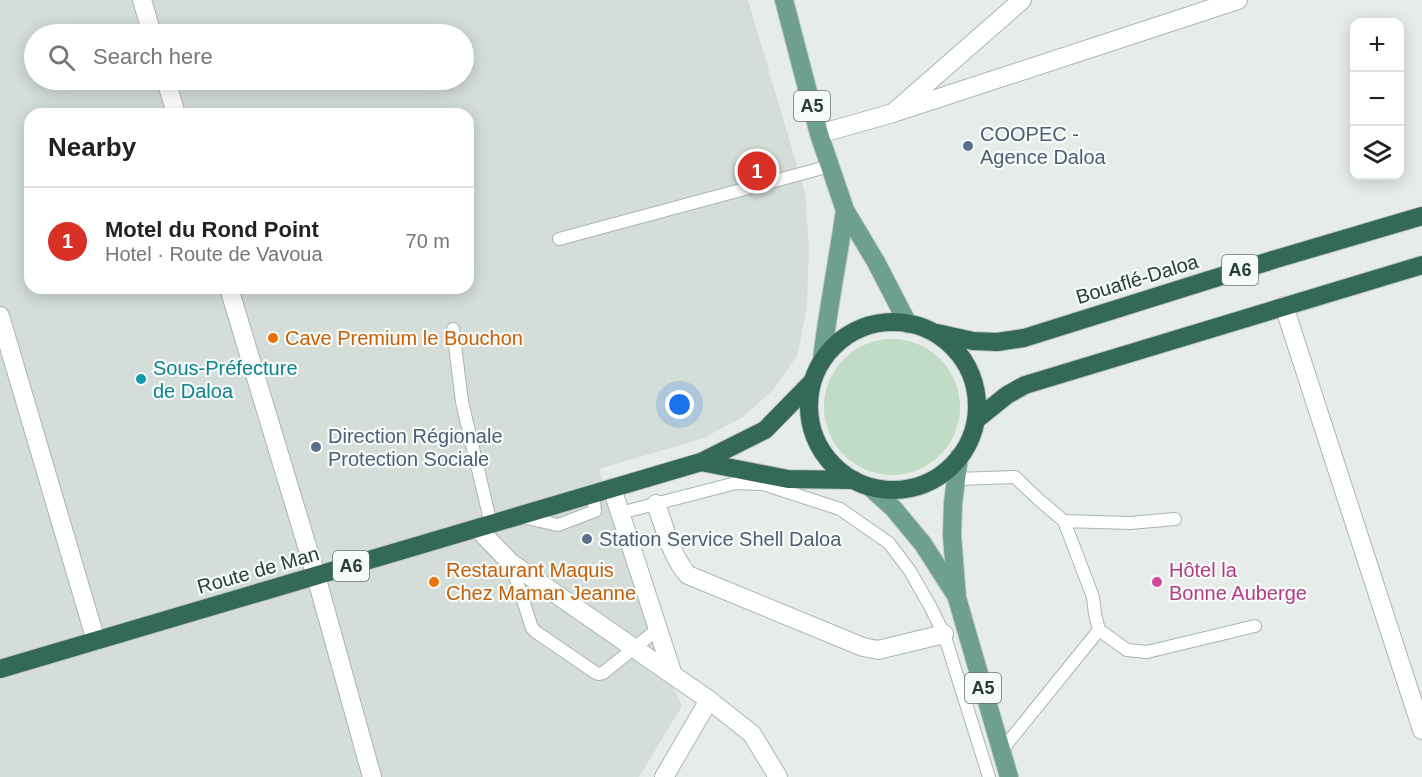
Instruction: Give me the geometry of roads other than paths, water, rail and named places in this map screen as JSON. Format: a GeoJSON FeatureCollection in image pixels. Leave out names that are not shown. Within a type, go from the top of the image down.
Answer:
{"type":"FeatureCollection","features":[{"type":"Feature","properties":{"kind":"highway","name":"Bouaflé-Daloa"},"geometry":{"type":"LineString","coordinates":[[933,332],[973,341],[997,342],[1024,338],[1422,216]]}},
{"type":"Feature","properties":{"kind":"highway","name":"A6"},"geometry":{"type":"LineString","coordinates":[[976,420],[1007,395],[1025,385],[1422,265]]}},
{"type":"Feature","properties":{"kind":"highway"},"geometry":{"type":"LineString","coordinates":[[878,323],[909,324],[933,332],[948,342],[960,355],[975,386],[976,420],[970,440],[959,457],[945,471],[910,488],[890,489],[862,483],[840,471],[828,460],[819,446],[812,431],[809,415],[808,399],[814,374],[822,359],[846,336],[878,323]]}},
{"type":"Feature","properties":{"kind":"highway","name":"A6"},"geometry":{"type":"LineString","coordinates":[[701,462],[765,430],[812,382]]}},
{"type":"Feature","properties":{"kind":"highway","name":"A6"},"geometry":{"type":"LineString","coordinates":[[701,462],[788,479],[862,483]]}},
{"type":"Feature","properties":{"kind":"highway","name":"Route de Man"},"geometry":{"type":"LineString","coordinates":[[0,669],[701,462]]}},
{"type":"Feature","properties":{"kind":"main road","name":"A5"},"geometry":{"type":"LineString","coordinates":[[784,0],[819,134],[845,210],[909,324]]}},
{"type":"Feature","properties":{"kind":"main road","name":"A5"},"geometry":{"type":"LineString","coordinates":[[822,359],[845,210]]}},
{"type":"Feature","properties":{"kind":"main road","name":"A5"},"geometry":{"type":"LineString","coordinates":[[959,457],[953,503],[952,535],[957,598],[1010,777]]}},
{"type":"Feature","properties":{"kind":"main road","name":"A5"},"geometry":{"type":"LineString","coordinates":[[862,483],[894,509],[923,544],[957,598]]}},
{"type":"Feature","properties":{"kind":"street"},"geometry":{"type":"LineString","coordinates":[[142,0],[149,24]]}},
{"type":"Feature","properties":{"kind":"street"},"geometry":{"type":"LineString","coordinates":[[893,113],[1022,0]]}},
{"type":"Feature","properties":{"kind":"street"},"geometry":{"type":"LineString","coordinates":[[819,134],[893,113],[1238,0]]}},
{"type":"Feature","properties":{"kind":"street"},"geometry":{"type":"LineString","coordinates":[[169,90],[174,108]]}},
{"type":"Feature","properties":{"kind":"street"},"geometry":{"type":"LineString","coordinates":[[231,294],[316,576],[372,777]]}},
{"type":"Feature","properties":{"kind":"street"},"geometry":{"type":"LineString","coordinates":[[1284,306],[1422,730]]}},
{"type":"Feature","properties":{"kind":"street"},"geometry":{"type":"LineString","coordinates":[[0,316],[96,641]]}},
{"type":"Feature","properties":{"kind":"street"},"geometry":{"type":"LineString","coordinates":[[612,488],[673,675]]}},
{"type":"Feature","properties":{"kind":"street"},"geometry":{"type":"LineString","coordinates":[[656,504],[675,556],[688,575],[863,647],[878,650],[944,634]]}},
{"type":"Feature","properties":{"kind":"street"},"geometry":{"type":"LineString","coordinates":[[484,526],[511,563],[709,700],[752,734],[778,777]]}},
{"type":"Feature","properties":{"kind":"street"},"geometry":{"type":"LineString","coordinates":[[664,777],[709,700]]}},
{"type":"Feature","properties":{"kind":"lane"},"geometry":{"type":"LineString","coordinates":[[559,239],[830,166]]}},
{"type":"Feature","properties":{"kind":"lane"},"geometry":{"type":"LineString","coordinates":[[453,329],[462,402],[484,526]]}},
{"type":"Feature","properties":{"kind":"lane"},"geometry":{"type":"LineString","coordinates":[[956,479],[1015,477],[1064,520],[1093,597],[1099,630],[1127,650],[1147,652],[1255,626]]}},
{"type":"Feature","properties":{"kind":"lane"},"geometry":{"type":"LineString","coordinates":[[620,513],[736,483],[763,484],[840,509],[889,543],[910,572],[944,634],[989,777]]}},
{"type":"Feature","properties":{"kind":"lane"},"geometry":{"type":"LineString","coordinates":[[1064,520],[1130,524],[1175,519]]}},
{"type":"Feature","properties":{"kind":"lane"},"geometry":{"type":"LineString","coordinates":[[511,563],[531,624],[536,632],[600,674],[658,630]]}},
{"type":"Feature","properties":{"kind":"lane"},"geometry":{"type":"LineString","coordinates":[[1002,750],[1099,630]]}},
{"type":"Feature","properties":{"kind":"place","name":"COOPEC - Agence Daloa"},"geometry":{"type":"Point","coordinates":[968,146]}},
{"type":"Feature","properties":{"kind":"place","name":"Motel du Rond Point"},"geometry":{"type":"Point","coordinates":[757,171]}},
{"type":"Feature","properties":{"kind":"place","name":"Cave Premium le Bouchon"},"geometry":{"type":"Point","coordinates":[273,338]}},
{"type":"Feature","properties":{"kind":"place","name":"Sous-Préfecture de Daloa"},"geometry":{"type":"Point","coordinates":[141,379]}},
{"type":"Feature","properties":{"kind":"place","name":"Direction Régionale Protection Sociale"},"geometry":{"type":"Point","coordinates":[316,447]}},
{"type":"Feature","properties":{"kind":"place","name":"Station Service Shell Daloa"},"geometry":{"type":"Point","coordinates":[587,539]}},
{"type":"Feature","properties":{"kind":"place","name":"Restaurant Maquis Chez Maman Jeanne"},"geometry":{"type":"Point","coordinates":[434,582]}},
{"type":"Feature","properties":{"kind":"place","name":"Hôtel la Bonne Auberge"},"geometry":{"type":"Point","coordinates":[1157,582]}}]}
